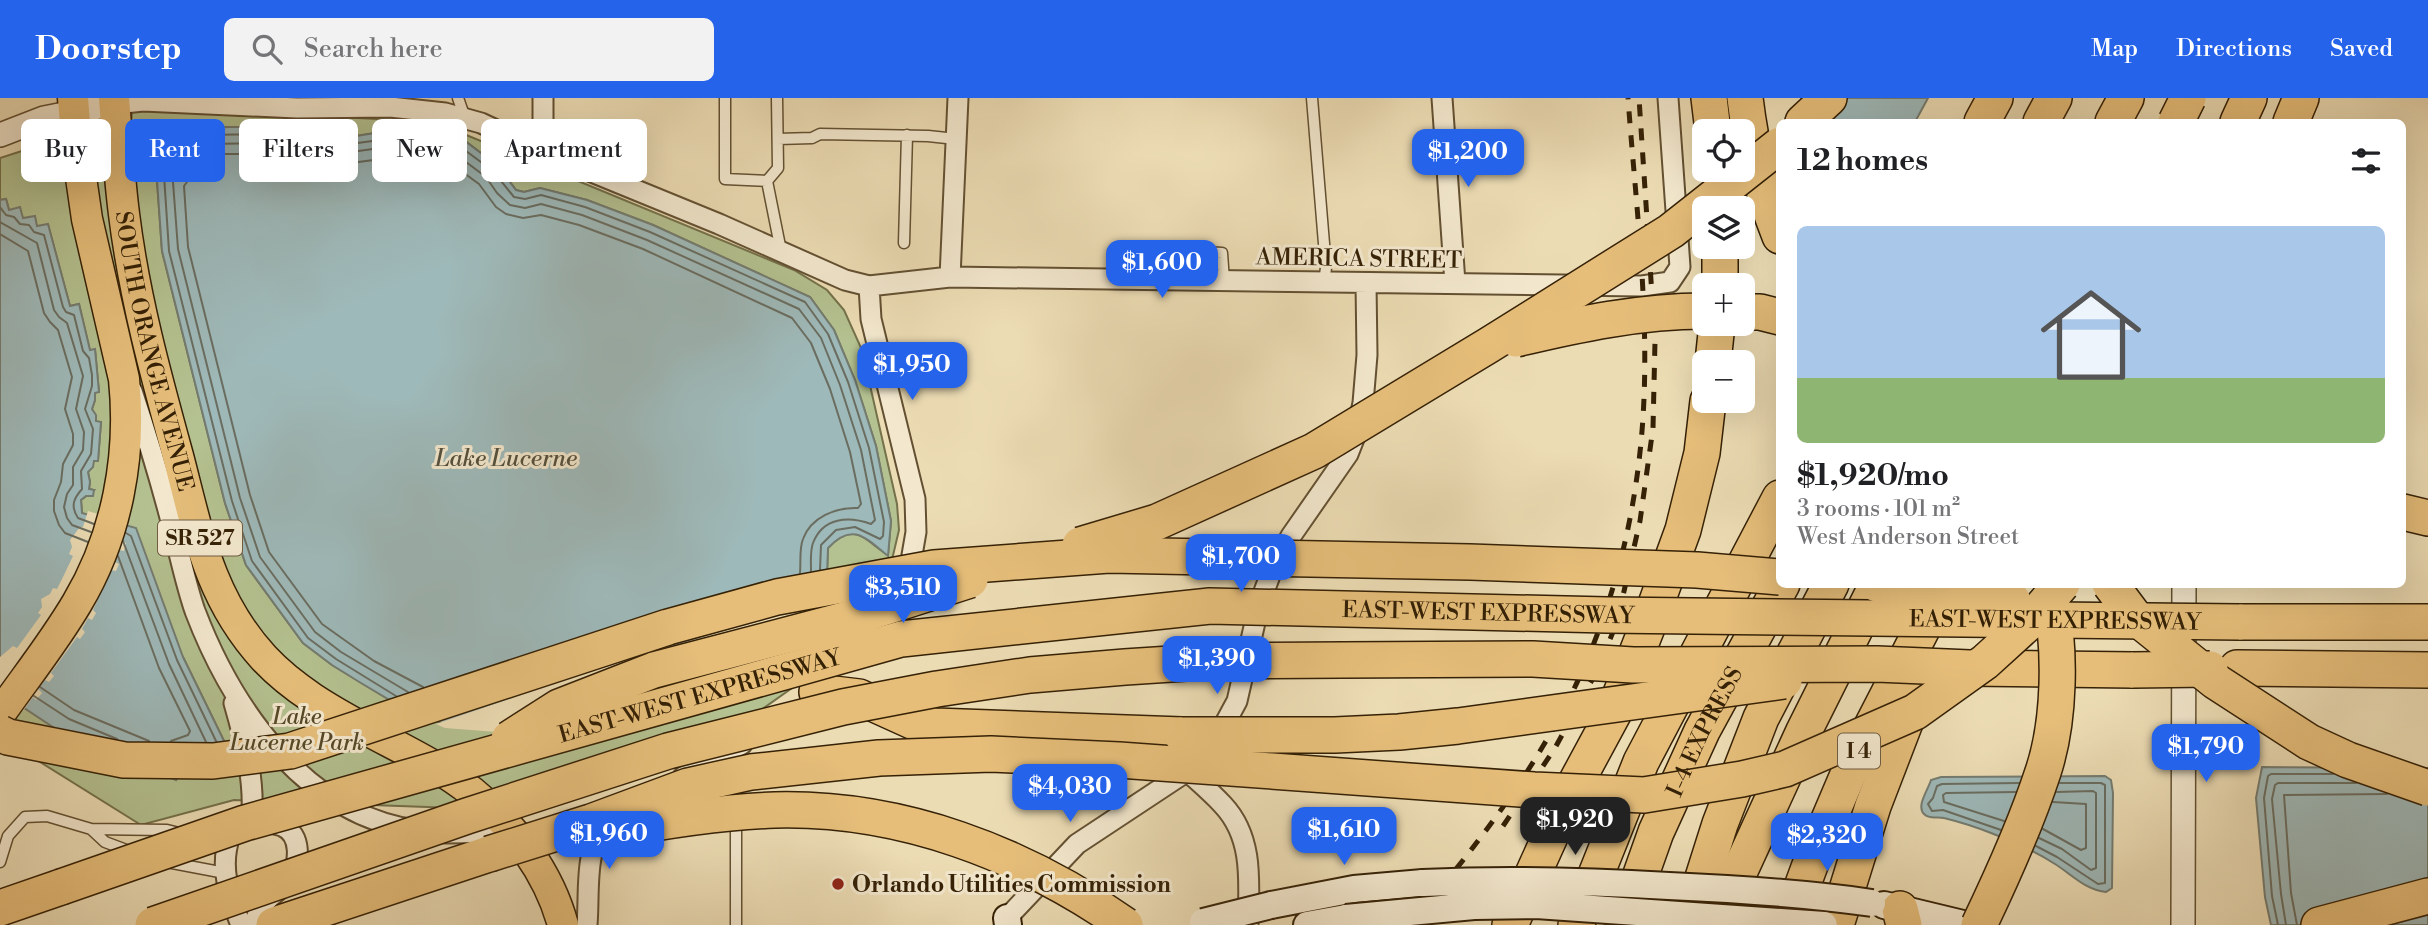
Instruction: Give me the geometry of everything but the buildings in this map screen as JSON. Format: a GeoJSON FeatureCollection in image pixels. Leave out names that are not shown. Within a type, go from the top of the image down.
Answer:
{"type":"FeatureCollection","features":[{"type":"Feature","properties":{"kind":"highway"},"geometry":{"type":"LineString","coordinates":[[1709,98],[1712,119]]}},
{"type":"Feature","properties":{"kind":"highway"},"geometry":{"type":"LineString","coordinates":[[1745,98],[1759,180],[1776,227]]}},
{"type":"Feature","properties":{"kind":"highway"},"geometry":{"type":"LineString","coordinates":[[1806,119],[1829,98]]}},
{"type":"Feature","properties":{"kind":"highway"},"geometry":{"type":"LineString","coordinates":[[2043,119],[2054,98]]}},
{"type":"Feature","properties":{"kind":"highway"},"geometry":{"type":"LineString","coordinates":[[2068,119],[2079,98]]}},
{"type":"Feature","properties":{"kind":"highway"},"geometry":{"type":"LineString","coordinates":[[2115,119],[2126,98]]}},
{"type":"Feature","properties":{"kind":"highway"},"geometry":{"type":"LineString","coordinates":[[2178,119],[2188,98]]}},
{"type":"Feature","properties":{"kind":"highway"},"geometry":{"type":"LineString","coordinates":[[2239,119],[2249,98]]}},
{"type":"Feature","properties":{"kind":"highway"},"geometry":{"type":"LineString","coordinates":[[2292,119],[2301,98]]}},
{"type":"Feature","properties":{"kind":"highway"},"geometry":{"type":"LineString","coordinates":[[1968,119],[1987,103]]}},
{"type":"Feature","properties":{"kind":"highway"},"geometry":{"type":"LineString","coordinates":[[480,758],[559,708],[654,670],[848,619],[1157,522],[1314,451],[1671,230],[1776,148]]}},
{"type":"Feature","properties":{"kind":"highway"},"geometry":{"type":"LineString","coordinates":[[1489,345],[1576,325],[1668,311],[1692,312]]}},
{"type":"Feature","properties":{"kind":"highway"},"geometry":{"type":"LineString","coordinates":[[1755,312],[1776,316]]}},
{"type":"Feature","properties":{"kind":"highway"},"geometry":{"type":"LineString","coordinates":[[1510,925],[1534,877],[1566,801],[1614,714],[1656,607],[1683,530],[1702,453],[1707,413]]}},
{"type":"Feature","properties":{"kind":"highway"},"geometry":{"type":"LineString","coordinates":[[1576,925],[1641,762],[1776,506]]}},
{"type":"Feature","properties":{"kind":"highway"},"geometry":{"type":"LineString","coordinates":[[2406,513],[2428,519]]}},
{"type":"Feature","properties":{"kind":"highway"},"geometry":{"type":"LineString","coordinates":[[2406,520],[2428,519]]}},
{"type":"Feature","properties":{"kind":"highway"},"geometry":{"type":"LineString","coordinates":[[2,717],[8,737],[124,760],[213,761],[290,751],[668,627],[777,597],[934,568],[1109,555],[1483,563],[1697,570],[1776,577]]}},
{"type":"Feature","properties":{"kind":"highway","name":"I-4 EXPRESS"},"geometry":{"type":"LineString","coordinates":[[1647,912],[1656,832],[1702,731],[1780,588]]}},
{"type":"Feature","properties":{"kind":"highway"},"geometry":{"type":"LineString","coordinates":[[1688,925],[1720,824],[1761,718],[1828,588]]}},
{"type":"Feature","properties":{"kind":"highway"},"geometry":{"type":"LineString","coordinates":[[1716,925],[1804,731],[1875,588]]}},
{"type":"Feature","properties":{"kind":"highway"},"geometry":{"type":"LineString","coordinates":[[1743,925],[1880,588]]}},
{"type":"Feature","properties":{"kind":"highway"},"geometry":{"type":"LineString","coordinates":[[1919,588],[2134,620]]}},
{"type":"Feature","properties":{"kind":"highway","name":"I 4"},"geometry":{"type":"LineString","coordinates":[[1788,925],[1813,857],[1853,763],[1943,588]]}},
{"type":"Feature","properties":{"kind":"highway"},"geometry":{"type":"LineString","coordinates":[[1836,925],[1873,806],[1930,656],[1959,588]]}},
{"type":"Feature","properties":{"kind":"highway"},"geometry":{"type":"LineString","coordinates":[[1979,925],[2004,872],[2044,770],[2053,726],[2056,626],[2048,588]]}},
{"type":"Feature","properties":{"kind":"highway"},"geometry":{"type":"LineString","coordinates":[[274,925],[501,843],[591,822],[688,786],[751,772],[878,758],[991,754],[1119,760],[1534,790],[1644,795],[1742,779],[1785,769],[1915,712],[1984,662],[2029,622],[2059,588]]}},
{"type":"Feature","properties":{"kind":"highway"},"geometry":{"type":"LineString","coordinates":[[2113,588],[2134,616],[2215,681],[2309,741],[2348,760],[2428,788]]}},
{"type":"Feature","properties":{"kind":"highway","name":"EAST-WEST EXPRESSWAY"},"geometry":{"type":"LineString","coordinates":[[0,908],[245,823],[901,639],[1210,606],[1607,615],[2428,622]]}},
{"type":"Feature","properties":{"kind":"highway","name":"EAST-WEST EXPRESSWAY"},"geometry":{"type":"LineString","coordinates":[[153,925],[467,816],[668,751],[843,706],[1030,676],[1217,662],[1533,659],[1633,665],[1877,664],[2133,670],[2428,670]]}},
{"type":"Feature","properties":{"kind":"highway"},"geometry":{"type":"LineString","coordinates":[[817,692],[859,697],[912,721],[935,726],[1182,735],[1335,735],[1446,727],[1749,687],[1877,664]]}},
{"type":"Feature","properties":{"kind":"highway"},"geometry":{"type":"LineString","coordinates":[[501,843],[556,846],[611,831],[701,816],[776,810],[836,813],[896,822],[962,839],[1071,889],[1125,925]]}},
{"type":"Feature","properties":{"kind":"highway"},"geometry":{"type":"LineString","coordinates":[[2319,925],[2428,896]]}},
{"type":"Feature","properties":{"kind":"main road","name":"SOUTH ORANGE AVENUE"},"geometry":{"type":"LineString","coordinates":[[115,101],[124,216],[143,322],[209,568],[226,606],[249,641],[288,681],[338,714],[472,792],[501,843],[527,850],[550,888],[564,925]]}},
{"type":"Feature","properties":{"kind":"main road","name":"SOUTH ORANGE AVENUE"},"geometry":{"type":"LineString","coordinates":[[73,105],[87,219],[118,346]]}},
{"type":"Feature","properties":{"kind":"main road"},"geometry":{"type":"LineString","coordinates":[[2,717],[78,602],[103,548],[123,467],[126,429],[125,392],[118,346]]}},
{"type":"Feature","properties":{"kind":"main road"},"geometry":{"type":"LineString","coordinates":[[1197,923],[1353,889],[1402,884],[1477,904]]}},
{"type":"Feature","properties":{"kind":"main road"},"geometry":{"type":"LineString","coordinates":[[1647,912],[1776,892],[1967,925]]}},
{"type":"Feature","properties":{"kind":"main road"},"geometry":{"type":"LineString","coordinates":[[1307,925],[1393,912],[1477,904],[1647,912],[1825,925]]}},
{"type":"Feature","properties":{"kind":"street"},"geometry":{"type":"LineString","coordinates":[[543,98],[543,119]]}},
{"type":"Feature","properties":{"kind":"street"},"geometry":{"type":"LineString","coordinates":[[950,277],[958,98]]}},
{"type":"Feature","properties":{"kind":"street"},"geometry":{"type":"LineString","coordinates":[[1442,98],[1455,283]]}},
{"type":"Feature","properties":{"kind":"street","name":"AMERICA STREET"},"geometry":{"type":"LineString","coordinates":[[869,286],[950,277],[1642,286],[1662,284],[1670,282],[1677,274],[1681,257],[1668,98]]}},
{"type":"Feature","properties":{"kind":"street"},"geometry":{"type":"LineString","coordinates":[[2175,98],[2176,119]]}},
{"type":"Feature","properties":{"kind":"street"},"geometry":{"type":"LineString","coordinates":[[2197,119],[2200,98]]}},
{"type":"Feature","properties":{"kind":"street"},"geometry":{"type":"LineString","coordinates":[[0,135],[73,105],[115,101],[391,103],[465,119]]}},
{"type":"Feature","properties":{"kind":"street"},"geometry":{"type":"LineString","coordinates":[[501,843],[539,831],[572,825],[619,808],[674,782],[727,752],[817,692],[869,643],[897,595],[911,561],[916,532],[915,499],[872,319],[869,286],[845,280],[614,182]]}},
{"type":"Feature","properties":{"kind":"street"},"geometry":{"type":"LineString","coordinates":[[1007,923],[1077,844],[1187,771],[1214,743],[1237,701],[1259,605],[1272,570],[1348,454],[1357,431],[1363,403],[1367,355],[1366,283]]}},
{"type":"Feature","properties":{"kind":"street","name":"SOUTH ORANGE AVENUE"},"geometry":{"type":"LineString","coordinates":[[118,346],[153,454],[194,608],[225,675],[264,736],[315,785],[355,811],[381,823],[501,843]]}},
{"type":"Feature","properties":{"kind":"street"},"geometry":{"type":"LineString","coordinates":[[2406,501],[2428,501]]}},
{"type":"Feature","properties":{"kind":"street"},"geometry":{"type":"LineString","coordinates":[[2183,925],[2184,588]]}},
{"type":"Feature","properties":{"kind":"street"},"geometry":{"type":"LineString","coordinates":[[225,675],[250,769],[253,811],[251,824]]}},
{"type":"Feature","properties":{"kind":"street"},"geometry":{"type":"LineString","coordinates":[[1187,771],[1225,806],[1241,830],[1249,863],[1248,925]]}},
{"type":"Feature","properties":{"kind":"street"},"geometry":{"type":"LineString","coordinates":[[587,925],[592,849],[601,829],[619,808]]}},
{"type":"Feature","properties":{"kind":"street"},"geometry":{"type":"LineString","coordinates":[[241,925],[225,873],[224,853],[230,836],[251,824],[268,822],[286,827],[296,842],[298,858],[291,877],[267,900],[253,925]]}},
{"type":"Feature","properties":{"kind":"lane"},"geometry":{"type":"LineString","coordinates":[[458,98],[465,119]]}},
{"type":"Feature","properties":{"kind":"lane"},"geometry":{"type":"LineString","coordinates":[[725,98],[724,179],[767,181]]}},
{"type":"Feature","properties":{"kind":"lane"},"geometry":{"type":"LineString","coordinates":[[767,181],[778,168],[777,98]]}},
{"type":"Feature","properties":{"kind":"lane"},"geometry":{"type":"LineString","coordinates":[[1312,98],[1326,268],[1324,282]]}},
{"type":"Feature","properties":{"kind":"lane"},"geometry":{"type":"LineString","coordinates":[[778,139],[812,138],[820,134],[907,135],[956,139]]}},
{"type":"Feature","properties":{"kind":"lane"},"geometry":{"type":"LineString","coordinates":[[904,243],[907,135]]}},
{"type":"Feature","properties":{"kind":"lane"},"geometry":{"type":"LineString","coordinates":[[767,181],[781,252]]}},
{"type":"Feature","properties":{"kind":"lane"},"geometry":{"type":"LineString","coordinates":[[1168,280],[1170,250],[1222,253],[1224,281]]}},
{"type":"Feature","properties":{"kind":"lane"},"geometry":{"type":"LineString","coordinates":[[727,752],[736,795],[736,925]]}},
{"type":"Feature","properties":{"kind":"lane"},"geometry":{"type":"LineString","coordinates":[[0,862],[8,835],[25,817],[47,816],[91,829],[167,830],[228,843]]}},
{"type":"Feature","properties":{"kind":"lane"},"geometry":{"type":"LineString","coordinates":[[91,829],[105,842],[123,850],[225,873]]}},
{"type":"Feature","properties":{"kind":"green space","name":"Lake Lucerne Park"},"geometry":{"type":"Polygon","coordinates":[[[132,111],[238,112],[377,119],[372,119],[372,134],[358,136],[358,119],[239,119],[239,127],[225,127],[225,119],[131,119],[132,111]]]}},
{"type":"Feature","properties":{"kind":"green space","name":"Lake Lucerne Park"},"geometry":{"type":"Polygon","coordinates":[[[467,135],[481,141],[481,153],[467,143],[467,135]]]}},
{"type":"Feature","properties":{"kind":"green space","name":"Lake Lucerne Park"},"geometry":{"type":"Polygon","coordinates":[[[111,149],[125,150],[125,182],[157,182],[162,251],[225,503],[246,565],[303,643],[332,665],[398,705],[826,601],[828,548],[845,535],[865,538],[888,555],[891,521],[876,446],[855,380],[834,330],[810,297],[653,225],[587,200],[540,188],[524,192],[516,190],[510,182],[580,182],[794,270],[827,290],[844,310],[862,350],[897,504],[899,530],[891,564],[826,664],[706,749],[512,810],[234,800],[141,825],[0,737],[0,692],[176,780],[186,762],[226,745],[183,657],[82,513],[81,500],[94,490],[89,489],[88,472],[94,460],[98,460],[101,422],[96,422],[92,409],[95,392],[99,392],[95,350],[90,351],[79,304],[70,306],[48,225],[37,227],[9,210],[6,199],[0,200],[0,158],[21,151],[21,182],[111,182],[111,149]]]}},
{"type":"Feature","properties":{"kind":"water"},"geometry":{"type":"Polygon","coordinates":[[[1801,98],[1928,98],[1917,119],[1803,119],[1801,98]]]}},
{"type":"Feature","properties":{"kind":"water","name":"Lake Lucerne"},"geometry":{"type":"Polygon","coordinates":[[[225,127],[239,127],[239,182],[358,182],[358,136],[372,134],[372,182],[467,182],[467,143],[481,153],[481,182],[510,182],[516,190],[524,192],[540,188],[587,200],[653,225],[810,297],[834,330],[855,380],[876,446],[891,521],[888,556],[865,538],[851,534],[837,540],[828,548],[826,601],[791,655],[446,725],[398,705],[332,665],[303,643],[246,565],[225,503],[162,251],[157,182],[225,182],[225,127]]]}},
{"type":"Feature","properties":{"kind":"water"},"geometry":{"type":"Polygon","coordinates":[[[6,199],[9,210],[20,207],[23,218],[35,216],[37,226],[48,224],[70,306],[79,304],[90,350],[95,349],[99,392],[95,393],[92,409],[96,421],[101,422],[98,461],[94,461],[88,472],[89,489],[94,490],[93,496],[86,496],[81,500],[82,513],[136,528],[183,657],[226,745],[186,762],[176,780],[62,733],[0,692],[0,200],[6,199]]]}},
{"type":"Feature","properties":{"kind":"water"},"geometry":{"type":"Polygon","coordinates":[[[2262,767],[2428,768],[2428,925],[2271,925],[2265,897],[2256,798],[2262,767]]]}},
{"type":"Feature","properties":{"kind":"water"},"geometry":{"type":"Polygon","coordinates":[[[2105,776],[2111,780],[2113,793],[2112,888],[2106,892],[2086,885],[2048,860],[2015,843],[1962,823],[1929,817],[1921,807],[1931,780],[1941,777],[2105,776]]]}},
{"type":"Feature","properties":{"kind":"pier"},"geometry":{"type":"Polygon","coordinates":[[[88,511],[128,523],[122,541],[126,543],[124,551],[119,550],[115,562],[119,564],[116,571],[111,570],[93,610],[96,613],[92,620],[88,618],[82,629],[85,632],[80,639],[77,637],[51,673],[54,676],[49,682],[45,680],[38,689],[42,693],[36,700],[33,697],[23,711],[0,696],[0,657],[13,646],[17,648],[41,615],[38,613],[42,607],[41,599],[50,594],[53,588],[57,589],[73,556],[69,554],[72,547],[70,540],[80,527],[83,527],[88,511]]]}},
{"type":"Feature","properties":{"kind":"pier"},"geometry":{"type":"Polygon","coordinates":[[[829,603],[794,657],[524,734],[445,728],[436,724],[582,674],[735,627],[829,603]]]}},
{"type":"Feature","properties":{"kind":"railway"},"geometry":{"type":"LineString","coordinates":[[1411,925],[1497,815],[1564,710],[1597,634],[1622,554],[1638,473],[1645,348],[1628,98]]}},
{"type":"Feature","properties":{"kind":"railway"},"geometry":{"type":"LineString","coordinates":[[1503,826],[1555,748],[1598,669],[1617,622],[1640,521],[1653,428],[1655,341],[1639,98]]}},
{"type":"Feature","properties":{"kind":"railway"},"geometry":{"type":"LineString","coordinates":[[1425,925],[1464,876]]}},
{"type":"Feature","properties":{"kind":"place","name":"Orlando Utilities Commission"},"geometry":{"type":"Point","coordinates":[838,884]}}]}
